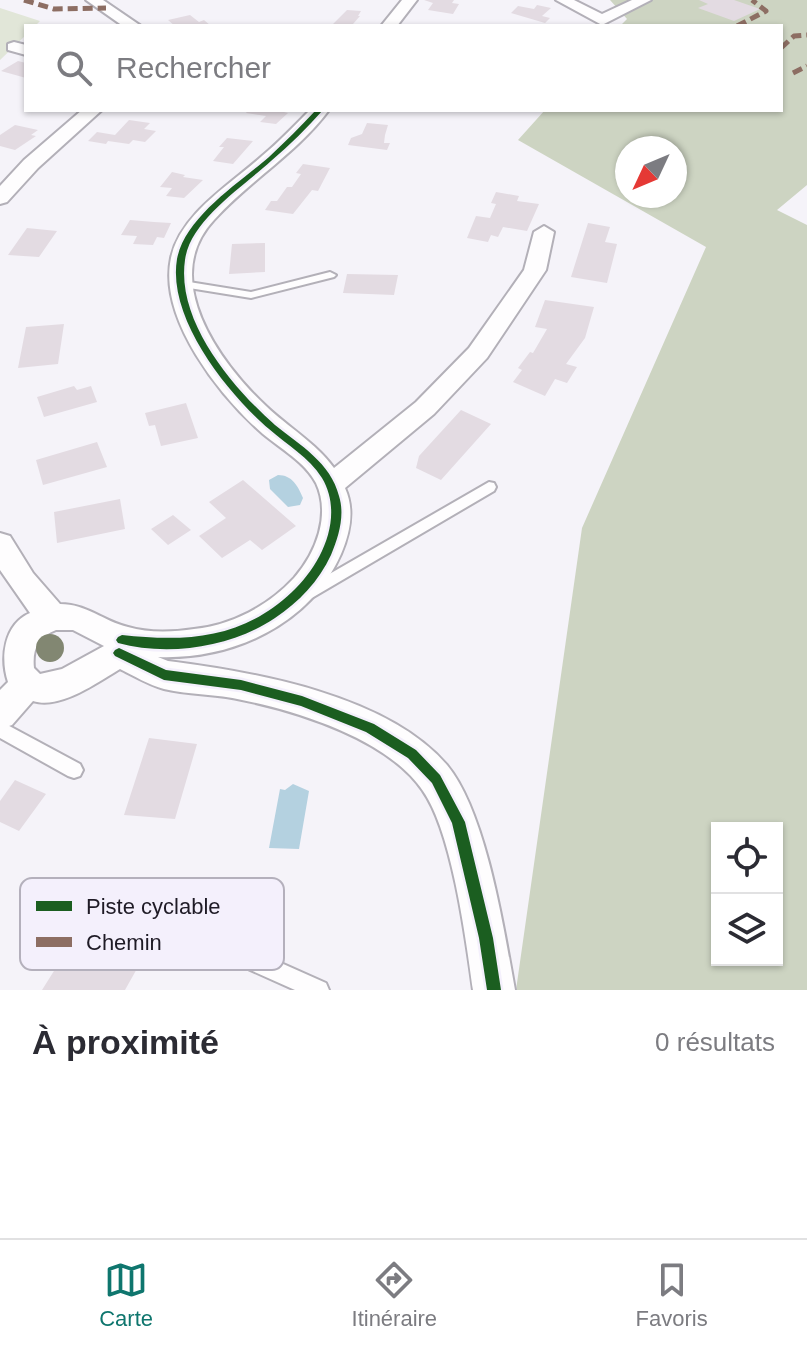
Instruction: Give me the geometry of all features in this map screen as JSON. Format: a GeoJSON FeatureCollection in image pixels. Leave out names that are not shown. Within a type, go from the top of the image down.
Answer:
{"type":"FeatureCollection","features":[{"type":"Feature","properties":{"kind":"street"},"geometry":{"type":"LineString","coordinates":[[93,0],[130,24]]}},
{"type":"Feature","properties":{"kind":"street"},"geometry":{"type":"LineString","coordinates":[[391,24],[410,0]]}},
{"type":"Feature","properties":{"kind":"street"},"geometry":{"type":"LineString","coordinates":[[563,0],[602,20],[644,0]]}},
{"type":"Feature","properties":{"kind":"street"},"geometry":{"type":"LineString","coordinates":[[0,198],[31,164],[91,112]]}},
{"type":"Feature","properties":{"kind":"street"},"geometry":{"type":"LineString","coordinates":[[318,112],[201,223],[184,248],[180,266],[196,330],[225,378],[262,418],[307,454],[331,485],[336,509],[334,532],[328,547],[306,585],[284,606],[254,626],[214,641],[120,647],[59,685],[45,688],[25,686],[12,673],[8,663],[10,651],[27,629],[53,618],[81,618],[120,647],[164,675],[241,685],[302,701],[370,728],[412,754],[436,779],[458,822],[480,910],[494,990]]}},
{"type":"Feature","properties":{"kind":"street"},"geometry":{"type":"LineString","coordinates":[[0,162],[31,164]]}},
{"type":"Feature","properties":{"kind":"street"},"geometry":{"type":"LineString","coordinates":[[331,485],[425,408],[478,353],[535,270],[544,232]]}},
{"type":"Feature","properties":{"kind":"street"},"geometry":{"type":"LineString","coordinates":[[0,544],[22,581],[53,618]]}},
{"type":"Feature","properties":{"kind":"street"},"geometry":{"type":"LineString","coordinates":[[0,714],[25,686]]}},
{"type":"Feature","properties":{"kind":"lane"},"geometry":{"type":"LineString","coordinates":[[183,284],[251,295],[330,275]]}},
{"type":"Feature","properties":{"kind":"lane"},"geometry":{"type":"LineString","coordinates":[[284,606],[370,559],[489,487]]}},
{"type":"Feature","properties":{"kind":"lane"},"geometry":{"type":"LineString","coordinates":[[0,729],[74,770]]}},
{"type":"Feature","properties":{"kind":"lane"},"geometry":{"type":"LineString","coordinates":[[274,970],[319,990]]}},
{"type":"Feature","properties":{"kind":"shaded area"},"geometry":{"type":"Polygon","coordinates":[[[0,8],[40,21],[24,24],[24,37],[0,60],[0,8]]]}},
{"type":"Feature","properties":{"kind":"green space"},"geometry":{"type":"Polygon","coordinates":[[[610,0],[807,0],[807,185],[777,210],[807,225],[807,990],[516,990],[582,528],[706,247],[637,208],[687,208],[687,136],[615,136],[615,195],[518,140],[543,112],[783,112],[783,24],[622,24],[627,19],[610,0]]]}},
{"type":"Feature","properties":{"kind":"water"},"geometry":{"type":"Polygon","coordinates":[[[278,475],[291,479],[297,485],[303,498],[300,505],[288,507],[270,489],[269,480],[278,475]]]}},
{"type":"Feature","properties":{"kind":"water"},"geometry":{"type":"Polygon","coordinates":[[[293,784],[309,791],[299,849],[269,848],[280,789],[285,790],[293,784]]]}},
{"type":"Feature","properties":{"kind":"building"},"geometry":{"type":"Polygon","coordinates":[[[424,0],[454,0],[452,3],[459,4],[453,14],[428,10],[433,3],[424,0]]]}},
{"type":"Feature","properties":{"kind":"building"},"geometry":{"type":"Polygon","coordinates":[[[699,0],[734,0],[760,9],[734,21],[698,8],[708,4],[699,0]]]}},
{"type":"Feature","properties":{"kind":"building"},"geometry":{"type":"Polygon","coordinates":[[[537,5],[551,8],[542,16],[550,18],[545,23],[511,13],[518,6],[534,9],[537,5]]]}},
{"type":"Feature","properties":{"kind":"building"},"geometry":{"type":"Polygon","coordinates":[[[347,10],[361,11],[353,24],[333,24],[347,10]]]}},
{"type":"Feature","properties":{"kind":"building"},"geometry":{"type":"Polygon","coordinates":[[[190,15],[209,24],[173,24],[168,20],[190,15]]]}},
{"type":"Feature","properties":{"kind":"building"},"geometry":{"type":"Polygon","coordinates":[[[18,61],[24,62],[24,77],[1,71],[18,61]]]}},
{"type":"Feature","properties":{"kind":"building"},"geometry":{"type":"Polygon","coordinates":[[[246,113],[288,113],[276,124],[260,122],[266,116],[246,113]]]}},
{"type":"Feature","properties":{"kind":"building"},"geometry":{"type":"Polygon","coordinates":[[[129,120],[150,123],[144,129],[156,131],[145,142],[133,140],[129,144],[108,141],[106,144],[88,141],[97,132],[115,135],[129,120]]]}},
{"type":"Feature","properties":{"kind":"building"},"geometry":{"type":"Polygon","coordinates":[[[367,123],[388,125],[384,143],[390,143],[387,150],[348,145],[351,138],[362,134],[367,123]]]}},
{"type":"Feature","properties":{"kind":"building"},"geometry":{"type":"Polygon","coordinates":[[[15,125],[38,130],[31,135],[36,136],[15,150],[0,146],[0,135],[15,125]]]}},
{"type":"Feature","properties":{"kind":"building"},"geometry":{"type":"Polygon","coordinates":[[[227,138],[253,141],[233,164],[213,161],[224,147],[219,147],[227,138]]]}},
{"type":"Feature","properties":{"kind":"building"},"geometry":{"type":"Polygon","coordinates":[[[303,164],[330,168],[318,191],[312,190],[293,214],[265,210],[271,201],[277,201],[287,187],[292,187],[301,174],[296,173],[303,164]]]}},
{"type":"Feature","properties":{"kind":"building"},"geometry":{"type":"Polygon","coordinates":[[[172,172],[203,180],[184,198],[166,196],[172,188],[160,187],[172,172]]]}},
{"type":"Feature","properties":{"kind":"building"},"geometry":{"type":"Polygon","coordinates":[[[496,192],[519,196],[517,201],[539,204],[527,231],[503,227],[498,237],[491,235],[488,242],[467,238],[476,216],[490,218],[496,204],[491,203],[496,192]]]}},
{"type":"Feature","properties":{"kind":"building"},"geometry":{"type":"Polygon","coordinates":[[[130,220],[171,223],[164,238],[157,237],[153,245],[133,244],[137,236],[121,235],[130,220]]]}},
{"type":"Feature","properties":{"kind":"building"},"geometry":{"type":"Polygon","coordinates":[[[588,223],[610,227],[605,242],[617,244],[607,283],[571,277],[588,223]]]}},
{"type":"Feature","properties":{"kind":"building"},"geometry":{"type":"Polygon","coordinates":[[[27,228],[57,231],[39,257],[8,255],[27,228]]]}},
{"type":"Feature","properties":{"kind":"building"},"geometry":{"type":"Polygon","coordinates":[[[265,243],[265,272],[229,274],[232,244],[265,243]]]}},
{"type":"Feature","properties":{"kind":"building"},"geometry":{"type":"Polygon","coordinates":[[[347,274],[398,275],[394,295],[343,293],[347,274]]]}},
{"type":"Feature","properties":{"kind":"building"},"geometry":{"type":"Polygon","coordinates":[[[545,300],[594,307],[585,338],[566,364],[577,367],[567,383],[555,379],[545,396],[513,382],[522,370],[518,368],[530,352],[533,353],[547,329],[535,327],[545,300]]]}},
{"type":"Feature","properties":{"kind":"building"},"geometry":{"type":"Polygon","coordinates":[[[64,324],[58,364],[18,368],[26,327],[64,324]]]}},
{"type":"Feature","properties":{"kind":"building"},"geometry":{"type":"Polygon","coordinates":[[[74,386],[77,390],[91,386],[97,402],[44,417],[37,397],[74,386]]]}},
{"type":"Feature","properties":{"kind":"building"},"geometry":{"type":"Polygon","coordinates":[[[186,403],[198,438],[161,446],[155,425],[149,426],[145,413],[186,403]]]}},
{"type":"Feature","properties":{"kind":"building"},"geometry":{"type":"Polygon","coordinates":[[[461,410],[491,424],[441,480],[416,468],[419,456],[461,410]]]}},
{"type":"Feature","properties":{"kind":"building"},"geometry":{"type":"Polygon","coordinates":[[[97,442],[107,467],[43,485],[36,460],[97,442]]]}},
{"type":"Feature","properties":{"kind":"building"},"geometry":{"type":"Polygon","coordinates":[[[243,480],[296,526],[262,550],[250,540],[222,558],[199,536],[226,518],[209,502],[243,480]]]}},
{"type":"Feature","properties":{"kind":"building"},"geometry":{"type":"Polygon","coordinates":[[[120,499],[125,529],[57,543],[54,512],[120,499]]]}},
{"type":"Feature","properties":{"kind":"building"},"geometry":{"type":"Polygon","coordinates":[[[173,515],[191,530],[168,545],[151,529],[173,515]]]}},
{"type":"Feature","properties":{"kind":"building"},"geometry":{"type":"Polygon","coordinates":[[[149,738],[197,744],[175,819],[124,815],[149,738]]]}},
{"type":"Feature","properties":{"kind":"building"},"geometry":{"type":"Polygon","coordinates":[[[15,780],[46,794],[19,831],[0,822],[0,801],[15,780]]]}},
{"type":"Feature","properties":{"kind":"building"},"geometry":{"type":"Polygon","coordinates":[[[55,970],[136,970],[125,990],[42,990],[55,970]]]}},
{"type":"Feature","properties":{"kind":"marked path"},"geometry":{"type":"LineString","coordinates":[[24,0],[54,9],[106,8]]}},
{"type":"Feature","properties":{"kind":"marked path"},"geometry":{"type":"LineString","coordinates":[[741,24],[766,11],[752,0]]}},
{"type":"Feature","properties":{"kind":"marked path"},"geometry":{"type":"LineString","coordinates":[[783,46],[794,36],[807,35]]}},
{"type":"Feature","properties":{"kind":"marked path"},"geometry":{"type":"LineString","coordinates":[[793,73],[807,66]]}},
{"type":"Feature","properties":{"kind":"cycle path"},"geometry":{"type":"LineString","coordinates":[[122,640],[191,643],[232,635],[252,626],[303,588],[314,575],[330,544],[336,511],[328,480],[309,457],[255,411],[222,373],[195,329],[181,283],[181,260],[193,232],[230,193],[275,155],[318,112]]}},
{"type":"Feature","properties":{"kind":"cycle path"},"geometry":{"type":"LineString","coordinates":[[119,653],[164,675],[241,685],[302,701],[370,728],[412,754],[436,779],[458,822],[486,938],[494,990]]}}]}
